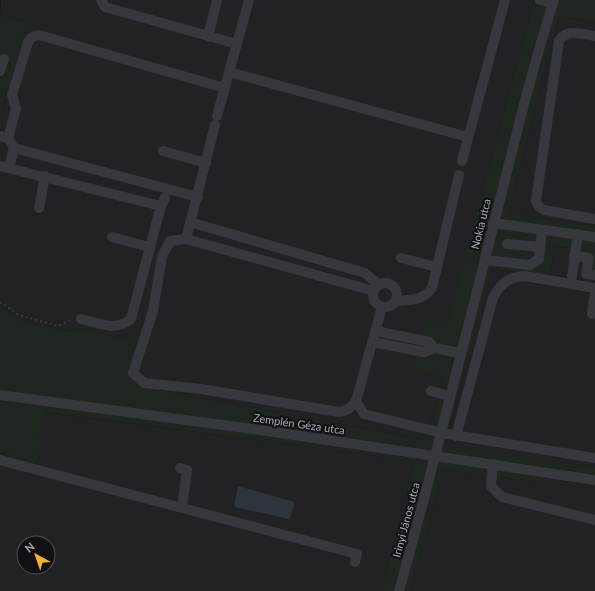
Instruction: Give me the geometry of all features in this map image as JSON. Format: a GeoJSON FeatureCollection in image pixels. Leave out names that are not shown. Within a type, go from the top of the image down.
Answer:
{"type":"FeatureCollection","features":[{"type":"Feature","properties":{"kind":"street"},"geometry":{"type":"LineString","coordinates":[[101,0],[105,7],[237,44]]}},
{"type":"Feature","properties":{"kind":"street"},"geometry":{"type":"LineString","coordinates":[[208,37],[217,0]]}},
{"type":"Feature","properties":{"kind":"street"},"geometry":{"type":"LineString","coordinates":[[186,239],[249,0]]}},
{"type":"Feature","properties":{"kind":"street"},"geometry":{"type":"LineString","coordinates":[[462,161],[505,0]]}},
{"type":"Feature","properties":{"kind":"street"},"geometry":{"type":"LineString","coordinates":[[540,0],[553,1]]}},
{"type":"Feature","properties":{"kind":"street","name":"Nokia utca"},"geometry":{"type":"LineString","coordinates":[[436,455],[493,223],[553,1]]}},
{"type":"Feature","properties":{"kind":"street"},"geometry":{"type":"LineString","coordinates":[[595,36],[568,32],[562,35],[559,41],[536,201],[539,207],[544,210],[595,219]]}},
{"type":"Feature","properties":{"kind":"street"},"geometry":{"type":"LineString","coordinates":[[198,197],[14,148],[4,137],[16,109],[12,95],[28,42],[32,37],[39,35],[225,88]]}},
{"type":"Feature","properties":{"kind":"street"},"geometry":{"type":"LineString","coordinates":[[0,72],[4,59]]}},
{"type":"Feature","properties":{"kind":"street"},"geometry":{"type":"LineString","coordinates":[[229,72],[468,137]]}},
{"type":"Feature","properties":{"kind":"street"},"geometry":{"type":"LineString","coordinates":[[14,148],[5,167],[163,202],[149,247],[131,319],[120,326],[113,327],[81,319]]}},
{"type":"Feature","properties":{"kind":"street"},"geometry":{"type":"LineString","coordinates":[[164,151],[206,163]]}},
{"type":"Feature","properties":{"kind":"street"},"geometry":{"type":"LineString","coordinates":[[376,288],[373,295],[375,303],[382,307],[390,306],[396,301],[420,299],[429,293],[432,288],[459,175]]}},
{"type":"Feature","properties":{"kind":"street"},"geometry":{"type":"LineString","coordinates":[[39,208],[45,176]]}},
{"type":"Feature","properties":{"kind":"street"},"geometry":{"type":"LineString","coordinates":[[190,222],[365,273],[376,288]]}},
{"type":"Feature","properties":{"kind":"street"},"geometry":{"type":"LineString","coordinates":[[493,223],[595,237]]}},
{"type":"Feature","properties":{"kind":"street"},"geometry":{"type":"LineString","coordinates":[[485,260],[530,265],[538,259],[542,230]]}},
{"type":"Feature","properties":{"kind":"street"},"geometry":{"type":"LineString","coordinates":[[571,284],[578,234]]}},
{"type":"Feature","properties":{"kind":"street"},"geometry":{"type":"LineString","coordinates":[[112,237],[149,247]]}},
{"type":"Feature","properties":{"kind":"street"},"geometry":{"type":"LineString","coordinates":[[382,307],[356,401],[347,410],[339,412],[201,389],[144,383],[133,373],[153,311],[162,257],[170,241],[186,239],[305,272],[376,288],[386,284],[393,287],[397,293],[396,301]]}},
{"type":"Feature","properties":{"kind":"street"},"geometry":{"type":"LineString","coordinates":[[508,244],[540,247]]}},
{"type":"Feature","properties":{"kind":"street"},"geometry":{"type":"LineString","coordinates":[[574,256],[592,258],[586,274],[595,275]]}},
{"type":"Feature","properties":{"kind":"street"},"geometry":{"type":"LineString","coordinates":[[305,272],[308,257]]}},
{"type":"Feature","properties":{"kind":"street"},"geometry":{"type":"LineString","coordinates":[[401,258],[437,267]]}},
{"type":"Feature","properties":{"kind":"street"},"geometry":{"type":"LineString","coordinates":[[456,436],[493,298],[499,287],[506,280],[515,276],[525,276],[595,288]]}},
{"type":"Feature","properties":{"kind":"street"},"geometry":{"type":"LineString","coordinates":[[592,314],[595,292]]}},
{"type":"Feature","properties":{"kind":"street"},"geometry":{"type":"LineString","coordinates":[[376,331],[429,342],[434,348]]}},
{"type":"Feature","properties":{"kind":"street"},"geometry":{"type":"LineString","coordinates":[[372,342],[424,352],[434,348],[460,353]]}},
{"type":"Feature","properties":{"kind":"street"},"geometry":{"type":"LineString","coordinates":[[431,390],[450,396]]}},
{"type":"Feature","properties":{"kind":"street","name":"Zemplén Géza utca"},"geometry":{"type":"LineString","coordinates":[[0,394],[436,455],[595,480]]}},
{"type":"Feature","properties":{"kind":"street"},"geometry":{"type":"LineString","coordinates":[[356,401],[364,414],[442,433],[595,458]]}},
{"type":"Feature","properties":{"kind":"street","name":"Irinyi János utca"},"geometry":{"type":"LineString","coordinates":[[399,591],[436,455]]}},
{"type":"Feature","properties":{"kind":"street"},"geometry":{"type":"LineString","coordinates":[[0,460],[358,554],[355,562]]}},
{"type":"Feature","properties":{"kind":"street"},"geometry":{"type":"LineString","coordinates":[[493,464],[491,486],[502,497],[595,520]]}},
{"type":"Feature","properties":{"kind":"street"},"geometry":{"type":"LineString","coordinates":[[180,468],[187,470],[182,508]]}},
{"type":"Feature","properties":{"kind":"path"},"geometry":{"type":"LineString","coordinates":[[0,302],[19,315],[58,326],[74,319],[81,319]]}},
{"type":"Feature","properties":{"kind":"shaded area"},"geometry":{"type":"Polygon","coordinates":[[[1,0],[534,0],[447,323],[411,369],[444,378],[426,440],[138,386],[146,345],[85,329],[64,331],[26,322],[0,305],[0,118],[28,22],[0,15],[1,0]]]}},
{"type":"Feature","properties":{"kind":"shaded area"},"geometry":{"type":"Polygon","coordinates":[[[534,0],[595,0],[595,21],[559,17],[508,213],[595,226],[595,280],[588,279],[586,260],[572,248],[554,247],[551,276],[492,269],[445,446],[595,467],[595,489],[444,470],[410,591],[381,591],[415,461],[45,412],[39,437],[43,438],[37,463],[0,453],[0,305],[26,322],[64,331],[85,329],[146,345],[138,386],[426,440],[444,378],[411,369],[427,318],[447,322],[534,0]]]}},
{"type":"Feature","properties":{"kind":"shaded area"},"geometry":{"type":"Polygon","coordinates":[[[0,15],[28,22],[0,118],[0,15]]]}},
{"type":"Feature","properties":{"kind":"shaded area"},"geometry":{"type":"Polygon","coordinates":[[[559,17],[595,21],[595,226],[508,213],[559,17]]]}},
{"type":"Feature","properties":{"kind":"shaded area"},"geometry":{"type":"Polygon","coordinates":[[[554,247],[572,248],[586,260],[588,279],[595,280],[595,467],[445,447],[492,269],[551,276],[554,247]]]}},
{"type":"Feature","properties":{"kind":"shaded area"},"geometry":{"type":"Polygon","coordinates":[[[44,412],[415,461],[381,591],[0,591],[0,453],[37,463],[42,438],[39,437],[44,412]]]}},
{"type":"Feature","properties":{"kind":"shaded area"},"geometry":{"type":"Polygon","coordinates":[[[444,470],[595,489],[595,591],[410,591],[444,470]]]}},
{"type":"Feature","properties":{"kind":"shaded area"},"geometry":{"type":"Polygon","coordinates":[[[238,486],[294,502],[289,519],[234,507],[238,486]]]}}]}
